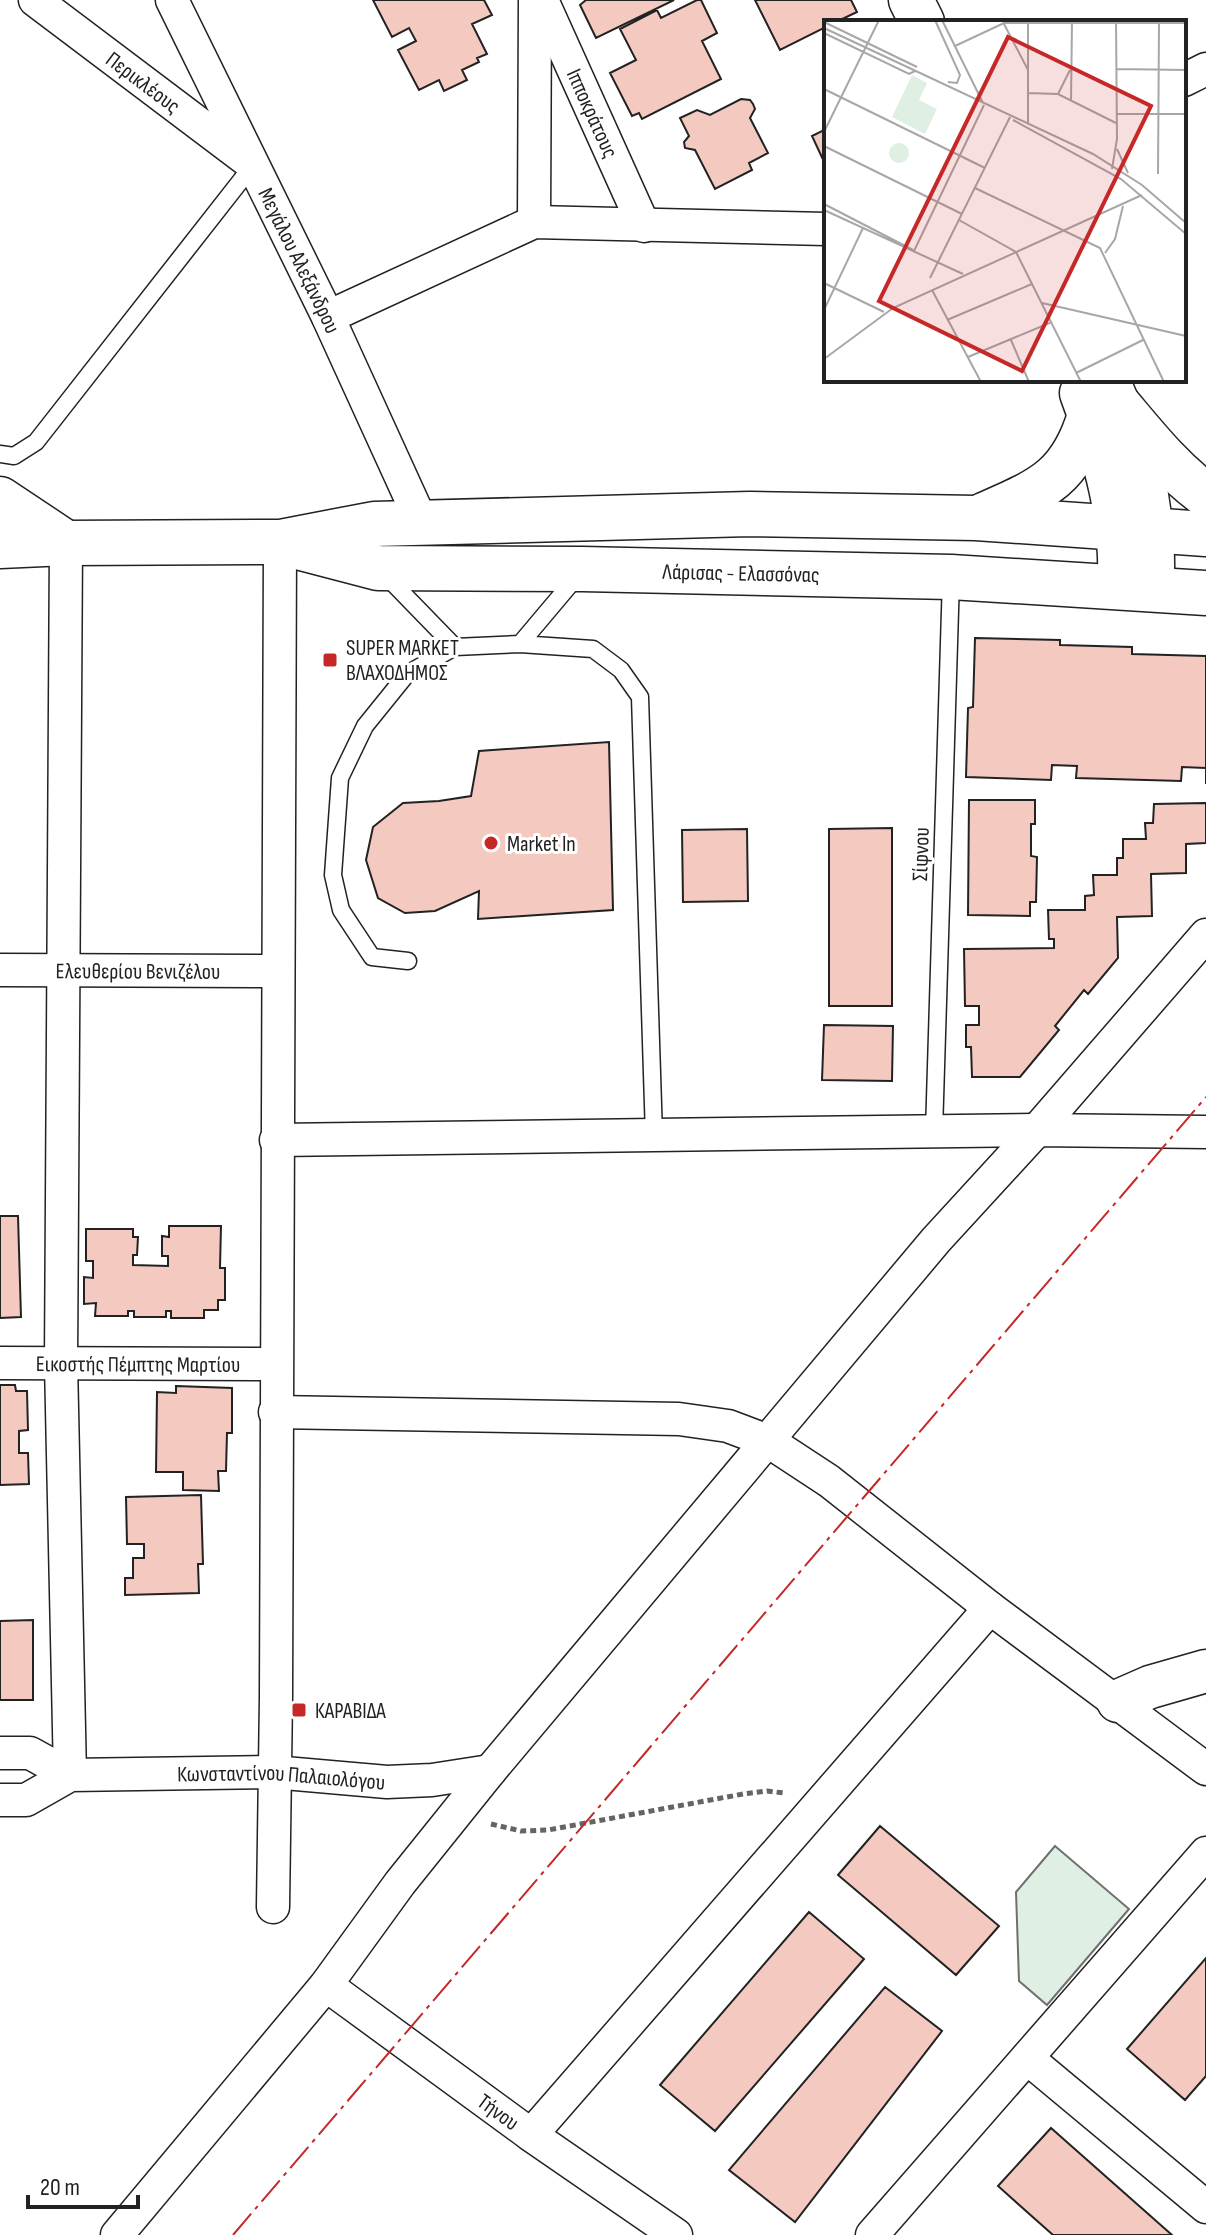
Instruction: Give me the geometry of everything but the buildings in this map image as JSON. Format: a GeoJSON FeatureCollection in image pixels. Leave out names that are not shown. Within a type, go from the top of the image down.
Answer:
{"type":"FeatureCollection","features":[{"type":"Feature","properties":{"kind":"main road"},"geometry":{"type":"LineString","coordinates":[[911,0],[921,20]]}},
{"type":"Feature","properties":{"kind":"main road"},"geometry":{"type":"LineString","coordinates":[[1097,394],[1206,495]]}},
{"type":"Feature","properties":{"kind":"main road"},"geometry":{"type":"LineString","coordinates":[[976,518],[1033,494],[1058,475],[1073,458],[1097,394]]}},
{"type":"Feature","properties":{"kind":"main road"},"geometry":{"type":"LineString","coordinates":[[1097,394],[1107,471],[1136,528],[1136,588]]}},
{"type":"Feature","properties":{"kind":"main road"},"geometry":{"type":"LineString","coordinates":[[0,499],[66,543]]}},
{"type":"Feature","properties":{"kind":"main road","name":"Λάρισας - Ελασσόνας"},"geometry":{"type":"LineString","coordinates":[[0,546],[280,542],[374,524],[750,514],[976,518],[1206,534]]}},
{"type":"Feature","properties":{"kind":"main road","name":"Λάρισας - Ελασσόνας"},"geometry":{"type":"LineString","coordinates":[[280,542],[378,568],[951,577],[1206,593]]}},
{"type":"Feature","properties":{"kind":"street","name":"Περικλέους"},"geometry":{"type":"LineString","coordinates":[[35,0],[253,165]]}},
{"type":"Feature","properties":{"kind":"street","name":"Μεγάλου Αλεξάνδρου"},"geometry":{"type":"LineString","coordinates":[[172,0],[328,317],[422,523]]}},
{"type":"Feature","properties":{"kind":"street"},"geometry":{"type":"LineString","coordinates":[[534,222],[535,0]]}},
{"type":"Feature","properties":{"kind":"street","name":"Ιπποκράτους"},"geometry":{"type":"LineString","coordinates":[[542,0],[644,226]]}},
{"type":"Feature","properties":{"kind":"street"},"geometry":{"type":"LineString","coordinates":[[1186,79],[1206,69]]}},
{"type":"Feature","properties":{"kind":"street"},"geometry":{"type":"LineString","coordinates":[[328,317],[534,222],[824,229]]}},
{"type":"Feature","properties":{"kind":"street"},"geometry":{"type":"LineString","coordinates":[[273,1907],[280,542]]}},
{"type":"Feature","properties":{"kind":"street"},"geometry":{"type":"LineString","coordinates":[[66,543],[61,1363],[70,1775]]}},
{"type":"Feature","properties":{"kind":"street"},"geometry":{"type":"LineString","coordinates":[[117,2235],[326,1985],[490,1771],[936,1240],[1037,1130],[1206,935]]}},
{"type":"Feature","properties":{"kind":"street","name":"Ελευθερίου Βενιζέλου"},"geometry":{"type":"LineString","coordinates":[[0,970],[277,971]]}},
{"type":"Feature","properties":{"kind":"street"},"geometry":{"type":"LineString","coordinates":[[276,1140],[1037,1130],[1206,1132]]}},
{"type":"Feature","properties":{"kind":"street","name":"Εικοστής Πέμπτης Μαρτίου"},"geometry":{"type":"LineString","coordinates":[[0,1363],[275,1364]]}},
{"type":"Feature","properties":{"kind":"street"},"geometry":{"type":"LineString","coordinates":[[275,1412],[679,1419],[728,1426],[768,1441],[829,1481],[990,1608],[1206,1769]]}},
{"type":"Feature","properties":{"kind":"street"},"geometry":{"type":"LineString","coordinates":[[531,2135],[990,1608]]}},
{"type":"Feature","properties":{"kind":"street"},"geometry":{"type":"LineString","coordinates":[[1118,1701],[1150,1687],[1206,1671]]}},
{"type":"Feature","properties":{"kind":"street","name":"Κωνσταντίνου Παλαιολόγου"},"geometry":{"type":"LineString","coordinates":[[0,1753],[30,1753],[70,1775]]}},
{"type":"Feature","properties":{"kind":"street","name":"Κωνσταντίνου Παλαιολόγου"},"geometry":{"type":"LineString","coordinates":[[0,1800],[26,1800],[70,1775],[273,1772],[387,1782],[432,1780],[490,1771]]}},
{"type":"Feature","properties":{"kind":"street"},"geometry":{"type":"LineString","coordinates":[[872,2235],[1206,1853]]}},
{"type":"Feature","properties":{"kind":"street","name":"Τήνου"},"geometry":{"type":"LineString","coordinates":[[326,1985],[531,2135],[676,2235]]}},
{"type":"Feature","properties":{"kind":"street"},"geometry":{"type":"LineString","coordinates":[[1027,2058],[1206,2207]]}},
{"type":"Feature","properties":{"kind":"lane"},"geometry":{"type":"LineString","coordinates":[[0,454],[14,456],[36,442],[253,165]]}},
{"type":"Feature","properties":{"kind":"lane"},"geometry":{"type":"LineString","coordinates":[[378,568],[455,647]]}},
{"type":"Feature","properties":{"kind":"lane"},"geometry":{"type":"LineString","coordinates":[[520,644],[582,569]]}},
{"type":"Feature","properties":{"kind":"lane","name":"Σίφνου"},"geometry":{"type":"LineString","coordinates":[[934,1132],[951,577]]}},
{"type":"Feature","properties":{"kind":"lane"},"geometry":{"type":"LineString","coordinates":[[408,961],[372,957],[341,910],[333,875],[340,778],[365,726],[407,674],[455,647],[520,644],[593,649],[621,670],[640,697],[654,1136]]}},
{"type":"Feature","properties":{"kind":"path"},"geometry":{"type":"LineString","coordinates":[[455,1813],[521,1831],[548,1830],[767,1791],[787,1794],[817,1806]]}},
{"type":"Feature","properties":{"kind":"green space"},"geometry":{"type":"Polygon","coordinates":[[[1055,1846],[1129,1909],[1047,2005],[1019,1981],[1016,1892],[1055,1846]]]}},
{"type":"Feature","properties":{"kind":"power"},"geometry":{"type":"LineString","coordinates":[[233,2235],[1206,1097]]}},
{"type":"Feature","properties":{"kind":"place","name":"SUPER MARKET ΒΛΑΧΟΔΗΜΟΣ"},"geometry":{"type":"Point","coordinates":[330,660]}},
{"type":"Feature","properties":{"kind":"place","name":"Market In"},"geometry":{"type":"Point","coordinates":[491,843]}},
{"type":"Feature","properties":{"kind":"place","name":"ΚΑΡΑΒΙΔΑ"},"geometry":{"type":"Point","coordinates":[299,1710]}}]}
